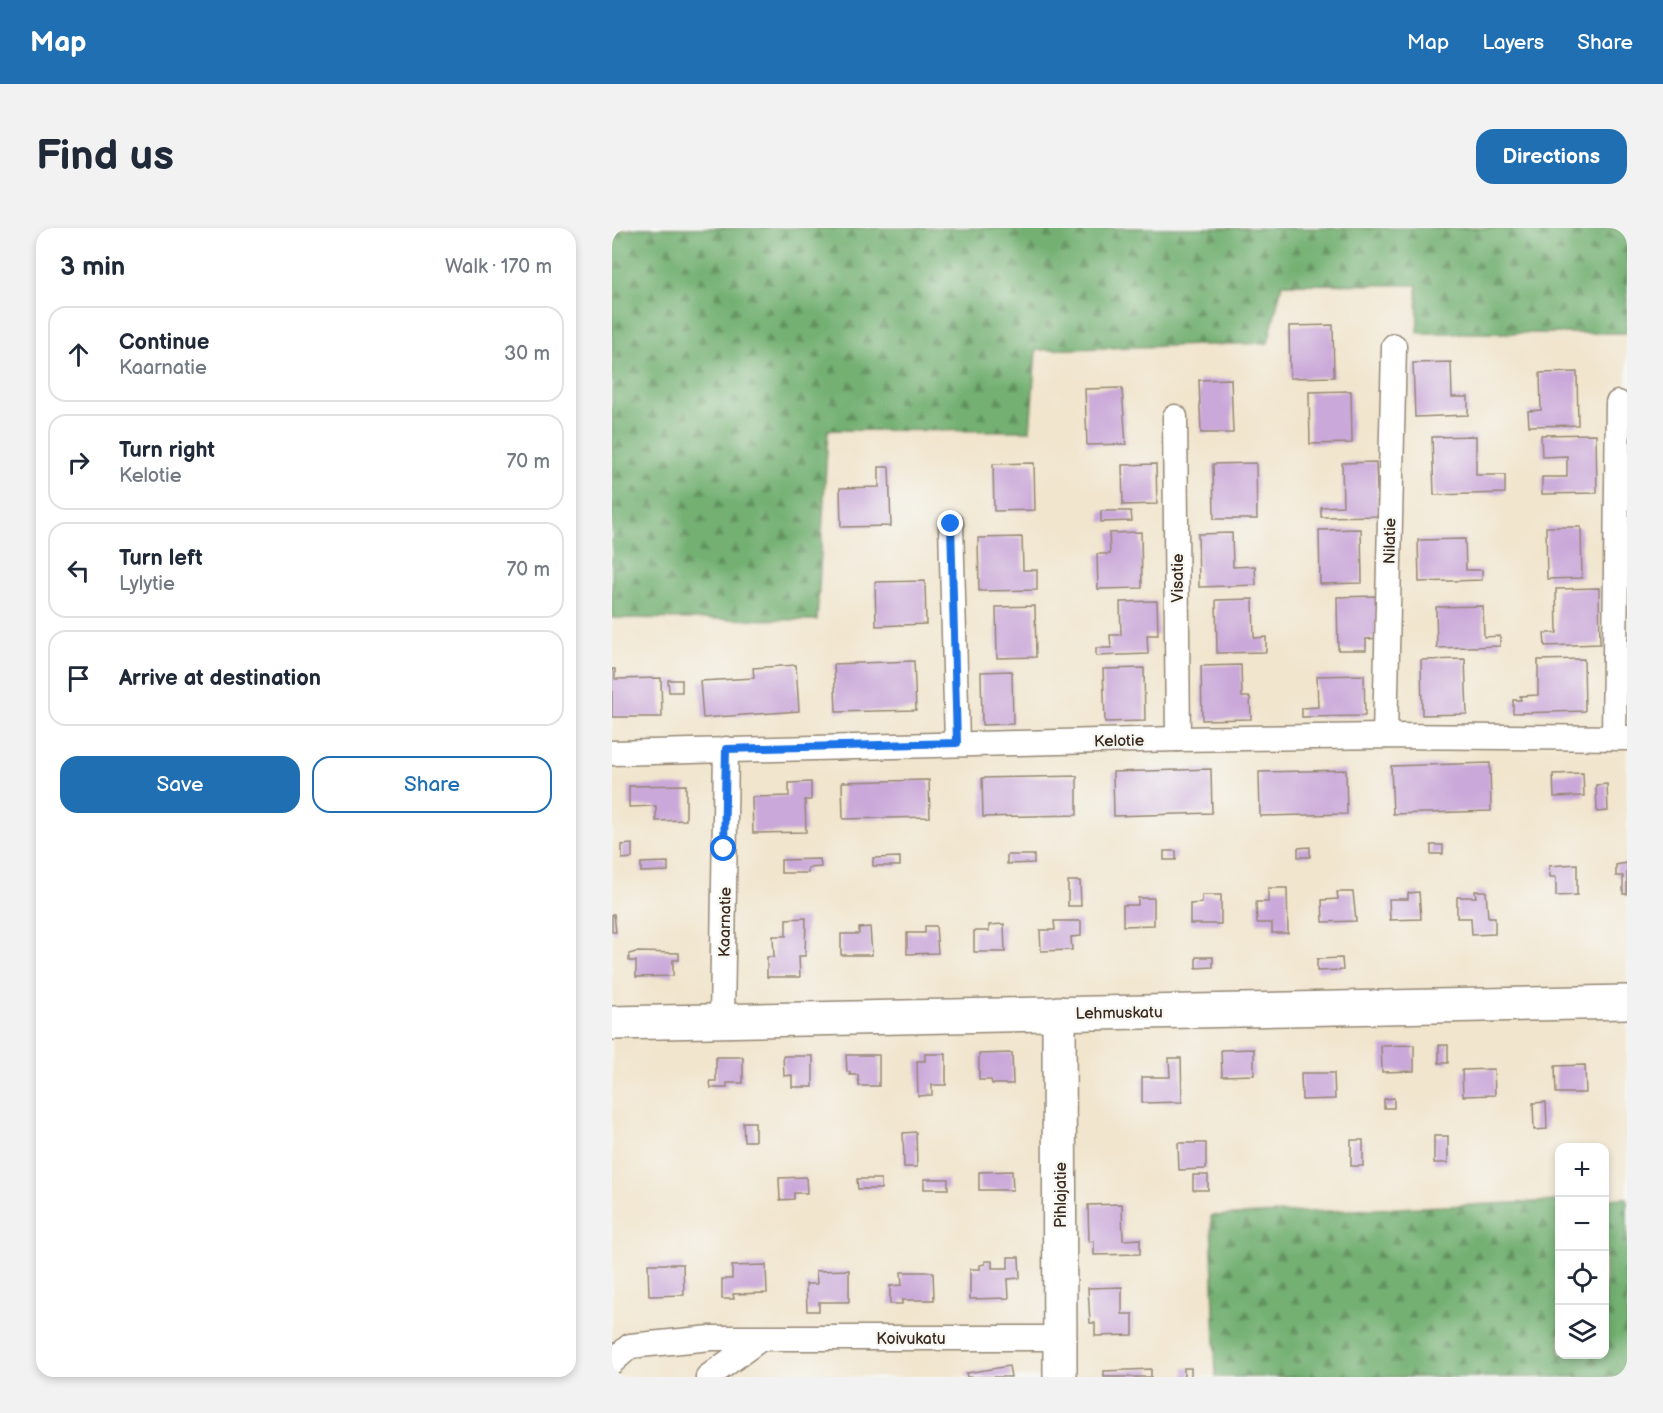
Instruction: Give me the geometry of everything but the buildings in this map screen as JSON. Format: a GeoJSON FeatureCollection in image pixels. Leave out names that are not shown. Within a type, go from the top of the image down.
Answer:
{"type":"FeatureCollection","features":[{"type":"Feature","properties":{"kind":"street","name":"Nilatie"},"geometry":{"type":"LineString","coordinates":[[1385,736],[1394,346]]}},
{"type":"Feature","properties":{"kind":"street"},"geometry":{"type":"LineString","coordinates":[[1618,403],[1621,738]]}},
{"type":"Feature","properties":{"kind":"street","name":"Visatie"},"geometry":{"type":"LineString","coordinates":[[1175,417],[1178,739]]}},
{"type":"Feature","properties":{"kind":"street"},"geometry":{"type":"LineString","coordinates":[[951,524],[957,743]]}},
{"type":"Feature","properties":{"kind":"street","name":"Kelotie"},"geometry":{"type":"LineString","coordinates":[[612,753],[1178,739],[1385,736],[1621,738]]}},
{"type":"Feature","properties":{"kind":"street","name":"Kaarnatie"},"geometry":{"type":"LineString","coordinates":[[722,1023],[726,749]]}},
{"type":"Feature","properties":{"kind":"street","name":"Lehmuskatu"},"geometry":{"type":"LineString","coordinates":[[612,1023],[722,1023],[1059,1013],[1627,1002]]}},
{"type":"Feature","properties":{"kind":"street","name":"Pihlajatie"},"geometry":{"type":"LineString","coordinates":[[1059,1013],[1060,1377]]}},
{"type":"Feature","properties":{"kind":"street","name":"Koivukatu"},"geometry":{"type":"LineString","coordinates":[[612,1362],[630,1346],[711,1338],[1061,1338]]}},
{"type":"Feature","properties":{"kind":"street"},"geometry":{"type":"LineString","coordinates":[[708,1377],[760,1339]]}},
{"type":"Feature","properties":{"kind":"green space"},"geometry":{"type":"Polygon","coordinates":[[[640,228],[1627,228],[1627,333],[1418,333],[1417,285],[1282,284],[1268,343],[1036,350],[1030,431],[828,430],[817,620],[612,618],[612,232],[640,228]]]}},
{"type":"Feature","properties":{"kind":"green space"},"geometry":{"type":"Polygon","coordinates":[[[1627,1198],[1627,1377],[1216,1377],[1211,1216],[1555,1201],[1555,1359],[1609,1359],[1609,1199],[1627,1198]]]}},
{"type":"Feature","properties":{"kind":"route"},"geometry":{"type":"LineString","coordinates":[[724,849],[726,749],[957,743],[951,524]]}}]}
